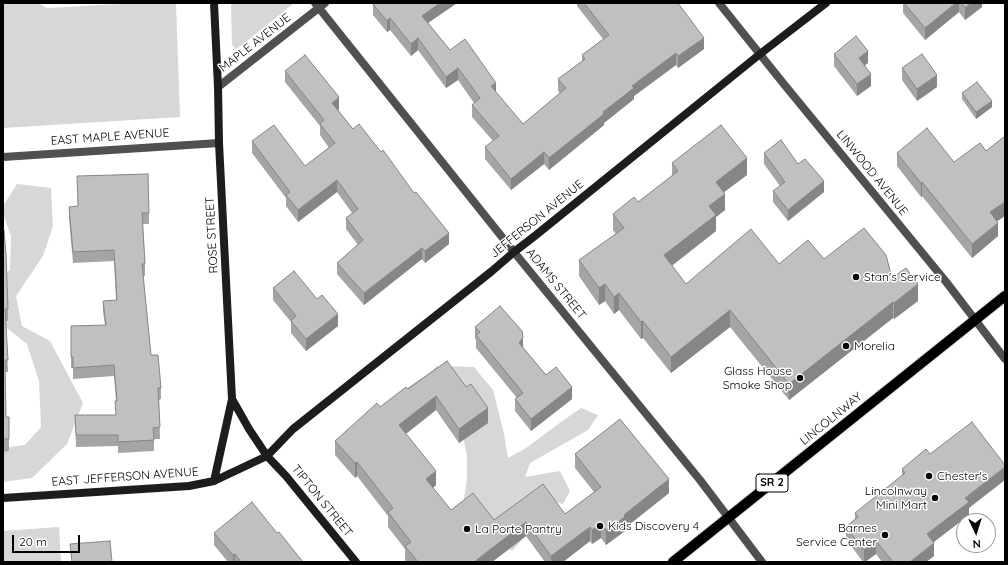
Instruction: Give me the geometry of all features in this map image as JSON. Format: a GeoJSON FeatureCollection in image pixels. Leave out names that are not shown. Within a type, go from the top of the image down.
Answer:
{"type":"FeatureCollection","features":[{"type":"Feature","properties":{"kind":"main road","name":"LINCOLNWAY"},"geometry":{"type":"LineString","coordinates":[[672,562],[1005,296]]}},
{"type":"Feature","properties":{"kind":"street","name":"ROSE STREET"},"geometry":{"type":"LineString","coordinates":[[214,3],[219,143],[232,399],[249,429],[267,456]]}},
{"type":"Feature","properties":{"kind":"street","name":"LINWOOD AVENUE"},"geometry":{"type":"LineString","coordinates":[[719,3],[947,284],[1005,359]]}},
{"type":"Feature","properties":{"kind":"street","name":"JEFFERSON AVENUE"},"geometry":{"type":"LineString","coordinates":[[267,456],[294,429],[760,54],[826,3]]}},
{"type":"Feature","properties":{"kind":"street","name":"MAPLE AVENUE"},"geometry":{"type":"LineString","coordinates":[[218,87],[319,5]]}},
{"type":"Feature","properties":{"kind":"street","name":"ADAMS STREET"},"geometry":{"type":"LineString","coordinates":[[319,5],[514,252],[697,477],[762,562]]}},
{"type":"Feature","properties":{"kind":"street","name":"EAST MAPLE AVENUE"},"geometry":{"type":"LineString","coordinates":[[3,157],[219,143]]}},
{"type":"Feature","properties":{"kind":"street"},"geometry":{"type":"LineString","coordinates":[[214,481],[232,399]]}},
{"type":"Feature","properties":{"kind":"street","name":"EAST JEFFERSON AVENUE"},"geometry":{"type":"LineString","coordinates":[[3,498],[189,486],[214,481],[267,456]]}},
{"type":"Feature","properties":{"kind":"street","name":"TIPTON STREET"},"geometry":{"type":"LineString","coordinates":[[267,456],[286,476],[356,562]]}},
{"type":"Feature","properties":{"kind":"shaded area"},"geometry":{"type":"Polygon","coordinates":[[[3,3],[38,3],[47,8],[140,3],[176,3],[180,117],[3,128],[3,3]]]}},
{"type":"Feature","properties":{"kind":"shaded area"},"geometry":{"type":"Polygon","coordinates":[[[231,3],[294,3],[236,49],[232,45],[231,3]]]}},
{"type":"Feature","properties":{"kind":"shaded area"},"geometry":{"type":"Polygon","coordinates":[[[17,184],[51,188],[53,226],[43,256],[16,296],[22,326],[50,341],[83,403],[67,444],[32,478],[3,482],[3,448],[25,445],[41,427],[39,381],[27,344],[3,325],[3,276],[10,270],[11,236],[3,214],[3,206],[17,184]]]}},
{"type":"Feature","properties":{"kind":"shaded area"},"geometry":{"type":"Polygon","coordinates":[[[437,366],[474,367],[493,390],[504,434],[508,458],[526,448],[581,408],[598,415],[588,430],[530,463],[525,477],[560,471],[570,491],[563,504],[534,496],[512,506],[521,541],[512,551],[462,512],[467,478],[467,457],[460,420],[412,391],[437,366]]]}},
{"type":"Feature","properties":{"kind":"shaded area"},"geometry":{"type":"Polygon","coordinates":[[[59,527],[61,562],[3,562],[3,531],[59,527]]]}},
{"type":"Feature","properties":{"kind":"building"},"geometry":{"type":"Polygon","coordinates":[[[440,3],[422,16],[450,50],[465,39],[496,83],[491,86],[523,124],[566,88],[558,79],[585,59],[582,55],[609,35],[584,3],[678,3],[704,38],[678,56],[676,53],[632,86],[634,88],[549,158],[544,152],[511,179],[485,147],[499,136],[472,105],[480,98],[458,68],[446,77],[418,38],[411,44],[390,18],[387,21],[373,4],[440,3]]]}},
{"type":"Feature","properties":{"kind":"building"},"geometry":{"type":"Polygon","coordinates":[[[904,3],[956,3],[925,28],[904,3]]]}},
{"type":"Feature","properties":{"kind":"building"},"geometry":{"type":"Polygon","coordinates":[[[962,3],[971,3],[965,8],[962,3]]]}},
{"type":"Feature","properties":{"kind":"building"},"geometry":{"type":"Polygon","coordinates":[[[856,36],[868,51],[859,58],[871,74],[857,84],[834,54],[856,36]]]}},
{"type":"Feature","properties":{"kind":"building"},"geometry":{"type":"Polygon","coordinates":[[[922,54],[937,75],[917,89],[902,68],[922,54]]]}},
{"type":"Feature","properties":{"kind":"building"},"geometry":{"type":"Polygon","coordinates":[[[305,55],[339,97],[332,103],[353,129],[359,124],[381,152],[383,150],[414,193],[416,192],[449,233],[425,251],[422,248],[364,293],[337,263],[363,240],[346,218],[358,209],[337,180],[298,210],[286,195],[290,192],[252,141],[274,125],[305,166],[335,143],[320,124],[324,120],[285,71],[305,55]]]}},
{"type":"Feature","properties":{"kind":"building"},"geometry":{"type":"Polygon","coordinates":[[[977,82],[992,101],[976,112],[962,93],[977,82]]]}},
{"type":"Feature","properties":{"kind":"building"},"geometry":{"type":"Polygon","coordinates":[[[721,125],[747,158],[716,182],[725,194],[709,206],[716,215],[664,255],[686,284],[751,229],[779,264],[808,240],[824,259],[864,228],[886,255],[892,278],[906,268],[918,284],[789,384],[730,310],[671,357],[643,321],[641,322],[619,293],[614,297],[605,284],[599,288],[579,260],[624,228],[613,214],[634,197],[638,202],[678,171],[672,163],[721,125]]]}},
{"type":"Feature","properties":{"kind":"building"},"geometry":{"type":"Polygon","coordinates":[[[927,128],[954,162],[980,143],[986,151],[1005,136],[1005,202],[990,212],[998,223],[972,244],[897,153],[927,128]]]}},
{"type":"Feature","properties":{"kind":"building"},"geometry":{"type":"Polygon","coordinates":[[[781,140],[798,164],[805,159],[824,181],[788,210],[773,191],[785,182],[764,153],[781,140]]]}},
{"type":"Feature","properties":{"kind":"building"},"geometry":{"type":"Polygon","coordinates":[[[148,174],[149,213],[142,213],[145,264],[142,264],[151,355],[158,355],[161,388],[158,388],[160,427],[153,428],[154,440],[118,442],[118,435],[76,435],[75,415],[116,415],[115,401],[117,401],[114,365],[73,368],[73,357],[71,357],[71,326],[106,325],[103,301],[117,300],[114,250],[73,252],[69,207],[78,206],[77,176],[148,174]]]}},
{"type":"Feature","properties":{"kind":"building"},"geometry":{"type":"Polygon","coordinates":[[[3,230],[6,254],[8,309],[5,309],[8,360],[5,360],[6,417],[9,417],[9,439],[3,439],[3,230]]]}},
{"type":"Feature","properties":{"kind":"building"},"geometry":{"type":"Polygon","coordinates":[[[294,271],[317,299],[322,295],[338,314],[306,339],[291,321],[296,316],[273,288],[294,271]]]}},
{"type":"Feature","properties":{"kind":"building"},"geometry":{"type":"Polygon","coordinates":[[[500,306],[522,331],[523,337],[519,343],[546,375],[556,367],[572,387],[531,419],[515,399],[523,393],[476,335],[480,332],[475,327],[500,306]]]}},
{"type":"Feature","properties":{"kind":"building"},"geometry":{"type":"Polygon","coordinates":[[[447,361],[466,387],[471,384],[488,408],[459,429],[436,396],[399,425],[436,471],[426,479],[451,510],[473,493],[494,520],[543,484],[565,514],[601,487],[575,454],[620,419],[669,479],[624,515],[625,517],[606,530],[601,524],[592,530],[590,527],[551,556],[526,522],[474,562],[418,562],[405,546],[411,542],[388,512],[393,508],[357,462],[355,463],[335,441],[377,403],[380,407],[406,387],[408,389],[447,361]]]}},
{"type":"Feature","properties":{"kind":"building"},"geometry":{"type":"Polygon","coordinates":[[[972,422],[1005,467],[965,498],[969,502],[927,534],[934,543],[910,562],[893,562],[876,541],[864,550],[846,527],[858,517],[855,513],[905,473],[902,469],[926,449],[930,454],[972,422]]]}},
{"type":"Feature","properties":{"kind":"building"},"geometry":{"type":"Polygon","coordinates":[[[252,502],[303,562],[241,562],[214,533],[252,502]]]}},
{"type":"Feature","properties":{"kind":"building"},"geometry":{"type":"Polygon","coordinates":[[[110,541],[112,562],[72,562],[70,544],[110,541]]]}},
{"type":"Feature","properties":{"kind":"place","name":"Stan's Service"},"geometry":{"type":"Point","coordinates":[856,277]}},
{"type":"Feature","properties":{"kind":"place","name":"Morelia"},"geometry":{"type":"Point","coordinates":[846,346]}},
{"type":"Feature","properties":{"kind":"place","name":"Glass House Smoke Shop"},"geometry":{"type":"Point","coordinates":[800,378]}},
{"type":"Feature","properties":{"kind":"place","name":"Chester's"},"geometry":{"type":"Point","coordinates":[929,476]}},
{"type":"Feature","properties":{"kind":"place","name":"Lincolnway Mini Mart"},"geometry":{"type":"Point","coordinates":[935,498]}},
{"type":"Feature","properties":{"kind":"place","name":"Kids Discovery 4"},"geometry":{"type":"Point","coordinates":[600,526]}},
{"type":"Feature","properties":{"kind":"place","name":"La Porte Pantry"},"geometry":{"type":"Point","coordinates":[467,529]}},
{"type":"Feature","properties":{"kind":"place","name":"Barnes Service Center"},"geometry":{"type":"Point","coordinates":[885,535]}}]}
